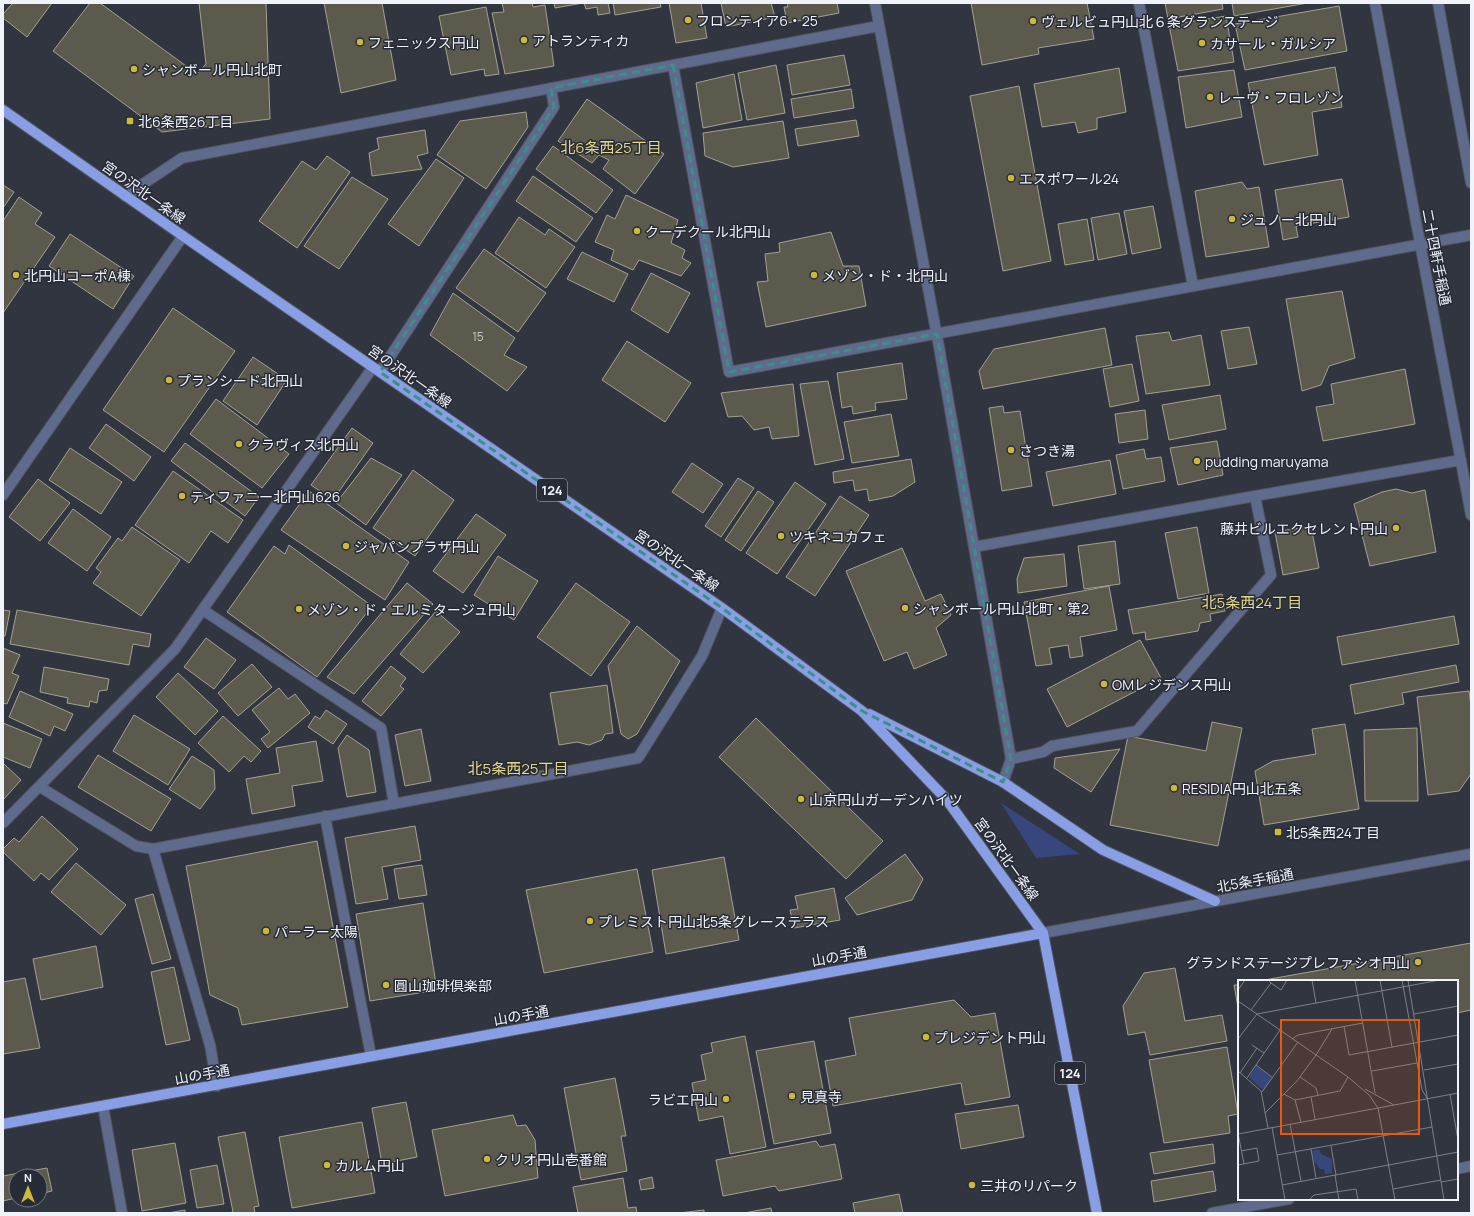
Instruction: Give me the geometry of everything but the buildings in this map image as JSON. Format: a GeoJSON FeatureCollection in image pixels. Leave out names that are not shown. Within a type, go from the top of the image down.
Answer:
{"type":"FeatureCollection","features":[{"type":"Feature","properties":{"kind":"main road","name":"宮の沢北一条線"},"geometry":{"type":"LineString","coordinates":[[3,110],[376,370],[722,608],[862,711],[947,800],[1043,933],[1097,1213]]}},
{"type":"Feature","properties":{"kind":"main road"},"geometry":{"type":"LineString","coordinates":[[862,711],[1003,782],[1103,850],[1215,901]]}},
{"type":"Feature","properties":{"kind":"main road","name":"山の手通"},"geometry":{"type":"LineString","coordinates":[[3,1124],[217,1086],[371,1056],[1043,933]]}},
{"type":"Feature","properties":{"kind":"street"},"geometry":{"type":"LineString","coordinates":[[875,3],[937,334],[1011,759],[1003,782]]}},
{"type":"Feature","properties":{"kind":"street"},"geometry":{"type":"LineString","coordinates":[[1139,3],[1193,286]]}},
{"type":"Feature","properties":{"kind":"street","name":"二十四軒手稲通"},"geometry":{"type":"LineString","coordinates":[[1375,3],[1471,515]]}},
{"type":"Feature","properties":{"kind":"street"},"geometry":{"type":"LineString","coordinates":[[1438,3],[1471,183]]}},
{"type":"Feature","properties":{"kind":"street"},"geometry":{"type":"LineString","coordinates":[[125,196],[182,158],[879,26]]}},
{"type":"Feature","properties":{"kind":"street"},"geometry":{"type":"LineString","coordinates":[[673,65],[729,372],[1471,235]]}},
{"type":"Feature","properties":{"kind":"street"},"geometry":{"type":"LineString","coordinates":[[3,823],[175,649],[376,370],[554,107],[551,88]]}},
{"type":"Feature","properties":{"kind":"street"},"geometry":{"type":"LineString","coordinates":[[3,495],[183,236]]}},
{"type":"Feature","properties":{"kind":"street"},"geometry":{"type":"LineString","coordinates":[[974,547],[1461,460]]}},
{"type":"Feature","properties":{"kind":"street"},"geometry":{"type":"LineString","coordinates":[[1011,759],[1043,752],[1052,746],[1137,732],[1271,575],[1255,496]]}},
{"type":"Feature","properties":{"kind":"street"},"geometry":{"type":"LineString","coordinates":[[40,787],[136,846],[153,848],[638,758],[702,656],[722,608]]}},
{"type":"Feature","properties":{"kind":"street"},"geometry":{"type":"LineString","coordinates":[[203,610],[380,728],[394,804]]}},
{"type":"Feature","properties":{"kind":"street"},"geometry":{"type":"LineString","coordinates":[[325,816],[371,1056]]}},
{"type":"Feature","properties":{"kind":"street"},"geometry":{"type":"LineString","coordinates":[[153,848],[210,1046],[217,1086]]}},
{"type":"Feature","properties":{"kind":"street","name":"北5条手稲通"},"geometry":{"type":"LineString","coordinates":[[1043,933],[1471,854]]}},
{"type":"Feature","properties":{"kind":"street"},"geometry":{"type":"LineString","coordinates":[[103,1106],[122,1213]]}},
{"type":"Feature","properties":{"kind":"street"},"geometry":{"type":"LineString","coordinates":[[1458,1168],[1471,1166]]}},
{"type":"Feature","properties":{"kind":"street"},"geometry":{"type":"LineString","coordinates":[[1212,1213],[1284,1200]]}},
{"type":"Feature","properties":{"kind":"highlighted area"},"geometry":{"type":"Polygon","coordinates":[[[673,65],[729,372],[937,334],[1011,759],[1003,782],[862,711],[722,608],[380,372],[554,107],[551,88],[673,65]]]}},
{"type":"Feature","properties":{"kind":"shaded area"},"geometry":{"type":"Polygon","coordinates":[[[1001,803],[1080,854],[1036,858],[1001,803]]]}},
{"type":"Feature","properties":{"kind":"place","name":"フロンティア6・25"},"geometry":{"type":"Point","coordinates":[688,20]}},
{"type":"Feature","properties":{"kind":"place","name":"ヴェルビュ円山北６条グランステージ"},"geometry":{"type":"Point","coordinates":[1033,21]}},
{"type":"Feature","properties":{"kind":"place","name":"アトランティカ"},"geometry":{"type":"Point","coordinates":[524,40]}},
{"type":"Feature","properties":{"kind":"place","name":"フェニックス円山"},"geometry":{"type":"Point","coordinates":[360,42]}},
{"type":"Feature","properties":{"kind":"place","name":"カサール・ガルシア"},"geometry":{"type":"Point","coordinates":[1202,43]}},
{"type":"Feature","properties":{"kind":"place","name":"シャンボール円山北町"},"geometry":{"type":"Point","coordinates":[134,69]}},
{"type":"Feature","properties":{"kind":"place","name":"レーヴ・フロレゾン"},"geometry":{"type":"Point","coordinates":[1210,97]}},
{"type":"Feature","properties":{"kind":"place","name":"北6条西26丁目"},"geometry":{"type":"Point","coordinates":[130,121]}},
{"type":"Feature","properties":{"kind":"place","name":"エスポワール24"},"geometry":{"type":"Point","coordinates":[1011,178]}},
{"type":"Feature","properties":{"kind":"place","name":"ジュノー北円山"},"geometry":{"type":"Point","coordinates":[1232,219]}},
{"type":"Feature","properties":{"kind":"place","name":"クーデクール北円山"},"geometry":{"type":"Point","coordinates":[637,231]}},
{"type":"Feature","properties":{"kind":"place","name":"北円山コーポA棟"},"geometry":{"type":"Point","coordinates":[16,275]}},
{"type":"Feature","properties":{"kind":"place","name":"メゾン・ド・北円山"},"geometry":{"type":"Point","coordinates":[814,275]}},
{"type":"Feature","properties":{"kind":"place","name":"プランシード北円山"},"geometry":{"type":"Point","coordinates":[169,380]}},
{"type":"Feature","properties":{"kind":"place","name":"クラヴィス北円山"},"geometry":{"type":"Point","coordinates":[239,444]}},
{"type":"Feature","properties":{"kind":"place","name":"さつき湯"},"geometry":{"type":"Point","coordinates":[1011,450]}},
{"type":"Feature","properties":{"kind":"place","name":"pudding maruyama"},"geometry":{"type":"Point","coordinates":[1197,461]}},
{"type":"Feature","properties":{"kind":"place","name":"ティファニー北円山626"},"geometry":{"type":"Point","coordinates":[182,496]}},
{"type":"Feature","properties":{"kind":"place","name":"藤井ビルエクセレント円山"},"geometry":{"type":"Point","coordinates":[1396,528]}},
{"type":"Feature","properties":{"kind":"place","name":"ツキネコカフェ"},"geometry":{"type":"Point","coordinates":[781,536]}},
{"type":"Feature","properties":{"kind":"place","name":"ジャパンプラザ円山"},"geometry":{"type":"Point","coordinates":[346,546]}},
{"type":"Feature","properties":{"kind":"place","name":"シャンボール円山北町・第2"},"geometry":{"type":"Point","coordinates":[905,608]}},
{"type":"Feature","properties":{"kind":"place","name":"メゾン・ド・エルミタージュ円山"},"geometry":{"type":"Point","coordinates":[299,609]}},
{"type":"Feature","properties":{"kind":"place","name":"OMレジデンス円山"},"geometry":{"type":"Point","coordinates":[1104,684]}},
{"type":"Feature","properties":{"kind":"place","name":"RESIDIA円山北五条"},"geometry":{"type":"Point","coordinates":[1174,788]}},
{"type":"Feature","properties":{"kind":"place","name":"山京円山ガーデンハイツ"},"geometry":{"type":"Point","coordinates":[801,799]}},
{"type":"Feature","properties":{"kind":"place","name":"北5条西24丁目"},"geometry":{"type":"Point","coordinates":[1278,832]}},
{"type":"Feature","properties":{"kind":"place","name":"プレミスト円山北5条グレーステラス"},"geometry":{"type":"Point","coordinates":[590,921]}},
{"type":"Feature","properties":{"kind":"place","name":"パーラー太陽"},"geometry":{"type":"Point","coordinates":[266,931]}},
{"type":"Feature","properties":{"kind":"place","name":"グランドステージプレファシオ円山"},"geometry":{"type":"Point","coordinates":[1418,962]}},
{"type":"Feature","properties":{"kind":"place","name":"圓山珈琲倶楽部"},"geometry":{"type":"Point","coordinates":[386,985]}},
{"type":"Feature","properties":{"kind":"place","name":"プレジデント円山"},"geometry":{"type":"Point","coordinates":[926,1037]}},
{"type":"Feature","properties":{"kind":"place","name":"見真寺"},"geometry":{"type":"Point","coordinates":[792,1096]}},
{"type":"Feature","properties":{"kind":"place","name":"ラビエ円山"},"geometry":{"type":"Point","coordinates":[726,1099]}},
{"type":"Feature","properties":{"kind":"place","name":"クリオ円山壱番館"},"geometry":{"type":"Point","coordinates":[487,1159]}},
{"type":"Feature","properties":{"kind":"place","name":"カルム円山"},"geometry":{"type":"Point","coordinates":[327,1165]}},
{"type":"Feature","properties":{"kind":"place","name":"三井のリパーク"},"geometry":{"type":"Point","coordinates":[972,1185]}},
{"type":"Feature","properties":{"kind":"district","name":"北6条西25丁目"},"geometry":{"type":"Point","coordinates":[611,147]}},
{"type":"Feature","properties":{"kind":"district","name":"北5条西24丁目"},"geometry":{"type":"Point","coordinates":[1252,602]}},
{"type":"Feature","properties":{"kind":"district","name":"北5条西25丁目"},"geometry":{"type":"Point","coordinates":[518,768]}}]}
